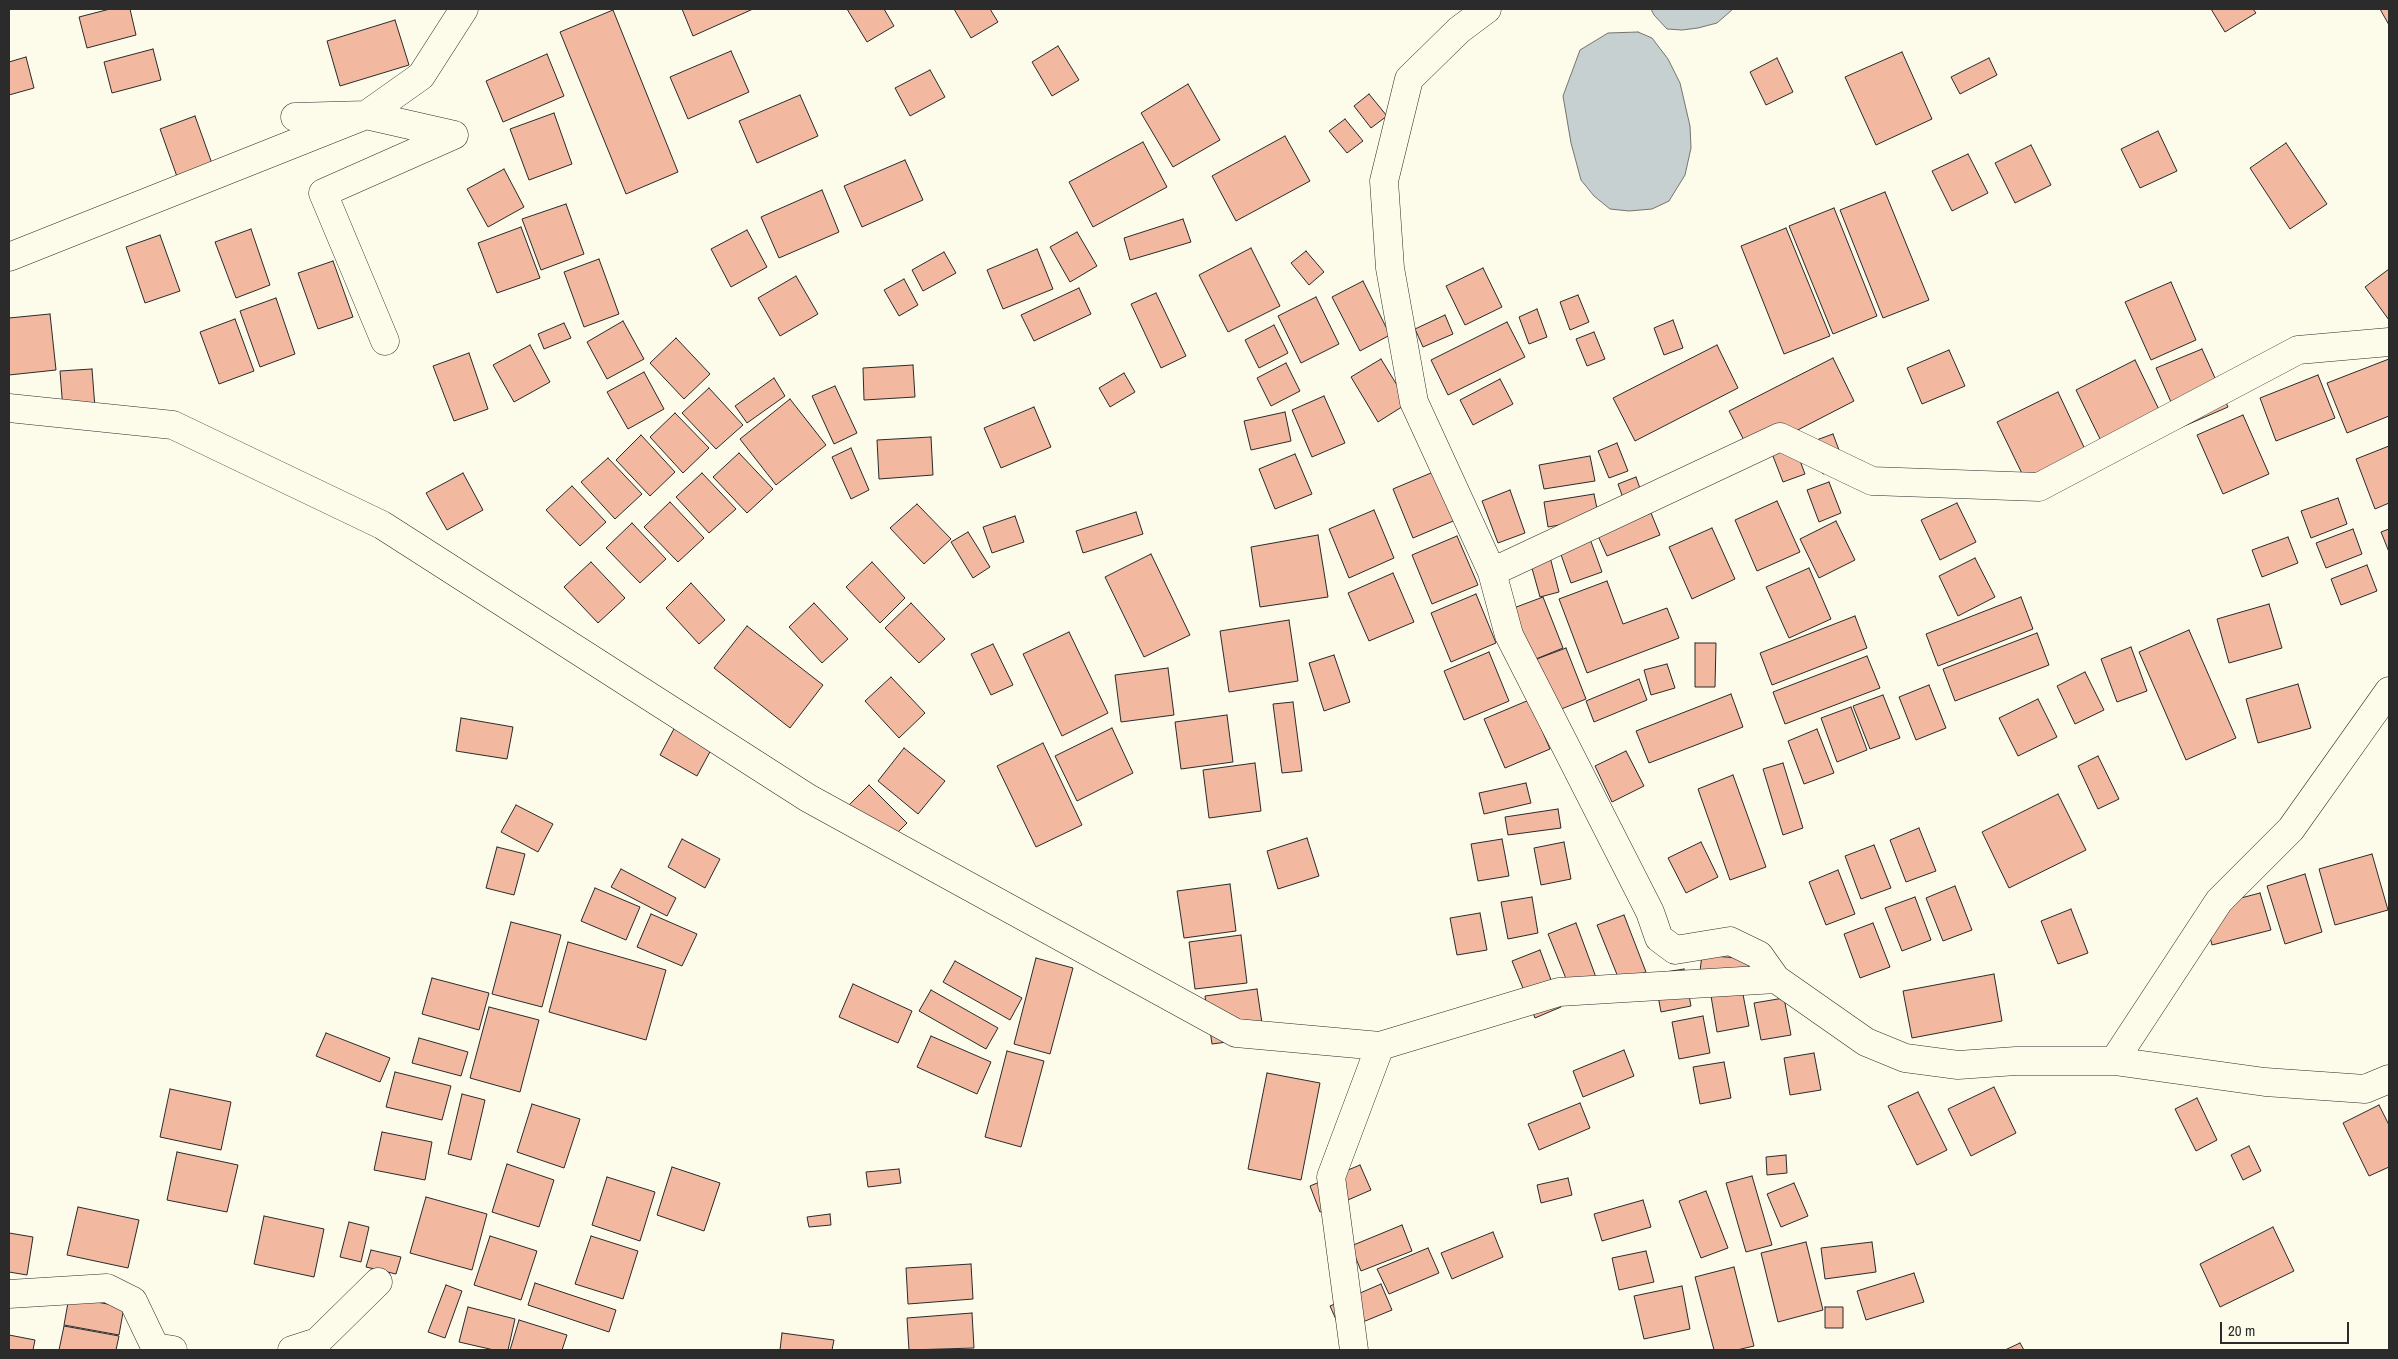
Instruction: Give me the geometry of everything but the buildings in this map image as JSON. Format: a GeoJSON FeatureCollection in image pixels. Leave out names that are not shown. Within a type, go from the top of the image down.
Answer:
{"type":"FeatureCollection","features":[{"type":"Feature","properties":{"kind":"street"},"geometry":{"type":"LineString","coordinates":[[9,257],[366,115],[421,76],[464,9]]}},
{"type":"Feature","properties":{"kind":"street"},"geometry":{"type":"LineString","coordinates":[[1487,9],[1460,30],[1409,79],[1384,181],[1390,268],[1414,402],[1492,572],[1509,635],[1650,912],[1659,938],[1675,950],[1730,941],[1759,955],[1776,979],[1866,1042],[1905,1058],[1958,1065],[2016,1061],[2114,1061],[2265,1082],[2365,1089],[2389,1079]]}},
{"type":"Feature","properties":{"kind":"street"},"geometry":{"type":"LineString","coordinates":[[295,117],[366,115],[454,135],[323,193],[385,341]]}},
{"type":"Feature","properties":{"kind":"street"},"geometry":{"type":"LineString","coordinates":[[1492,572],[1780,437],[1872,481],[2040,487],[2298,350],[2389,342]]}},
{"type":"Feature","properties":{"kind":"street"},"geometry":{"type":"LineString","coordinates":[[9,408],[173,425],[382,525],[808,798],[1236,1033],[1380,1046],[1559,992],[1776,979]]}},
{"type":"Feature","properties":{"kind":"street"},"geometry":{"type":"LineString","coordinates":[[2114,1061],[2218,902],[2291,829],[2389,691]]}},
{"type":"Feature","properties":{"kind":"street"},"geometry":{"type":"LineString","coordinates":[[1354,1350],[1331,1177],[1380,1046]]}},
{"type":"Feature","properties":{"kind":"street"},"geometry":{"type":"LineString","coordinates":[[292,1350],[317,1342],[378,1282]]}},
{"type":"Feature","properties":{"kind":"street"},"geometry":{"type":"LineString","coordinates":[[9,1294],[107,1288],[133,1301],[160,1349]]}},
{"type":"Feature","properties":{"kind":"shaded area"},"geometry":{"type":"Polygon","coordinates":[[[1651,9],[1733,9],[1717,23],[1682,30],[1667,29],[1651,9]]]}},
{"type":"Feature","properties":{"kind":"shaded area"},"geometry":{"type":"Polygon","coordinates":[[[1638,32],[1652,38],[1668,59],[1680,83],[1690,126],[1691,148],[1685,175],[1669,201],[1652,209],[1629,211],[1610,209],[1594,196],[1581,180],[1571,143],[1563,96],[1580,50],[1608,33],[1638,32]]]}}]}
